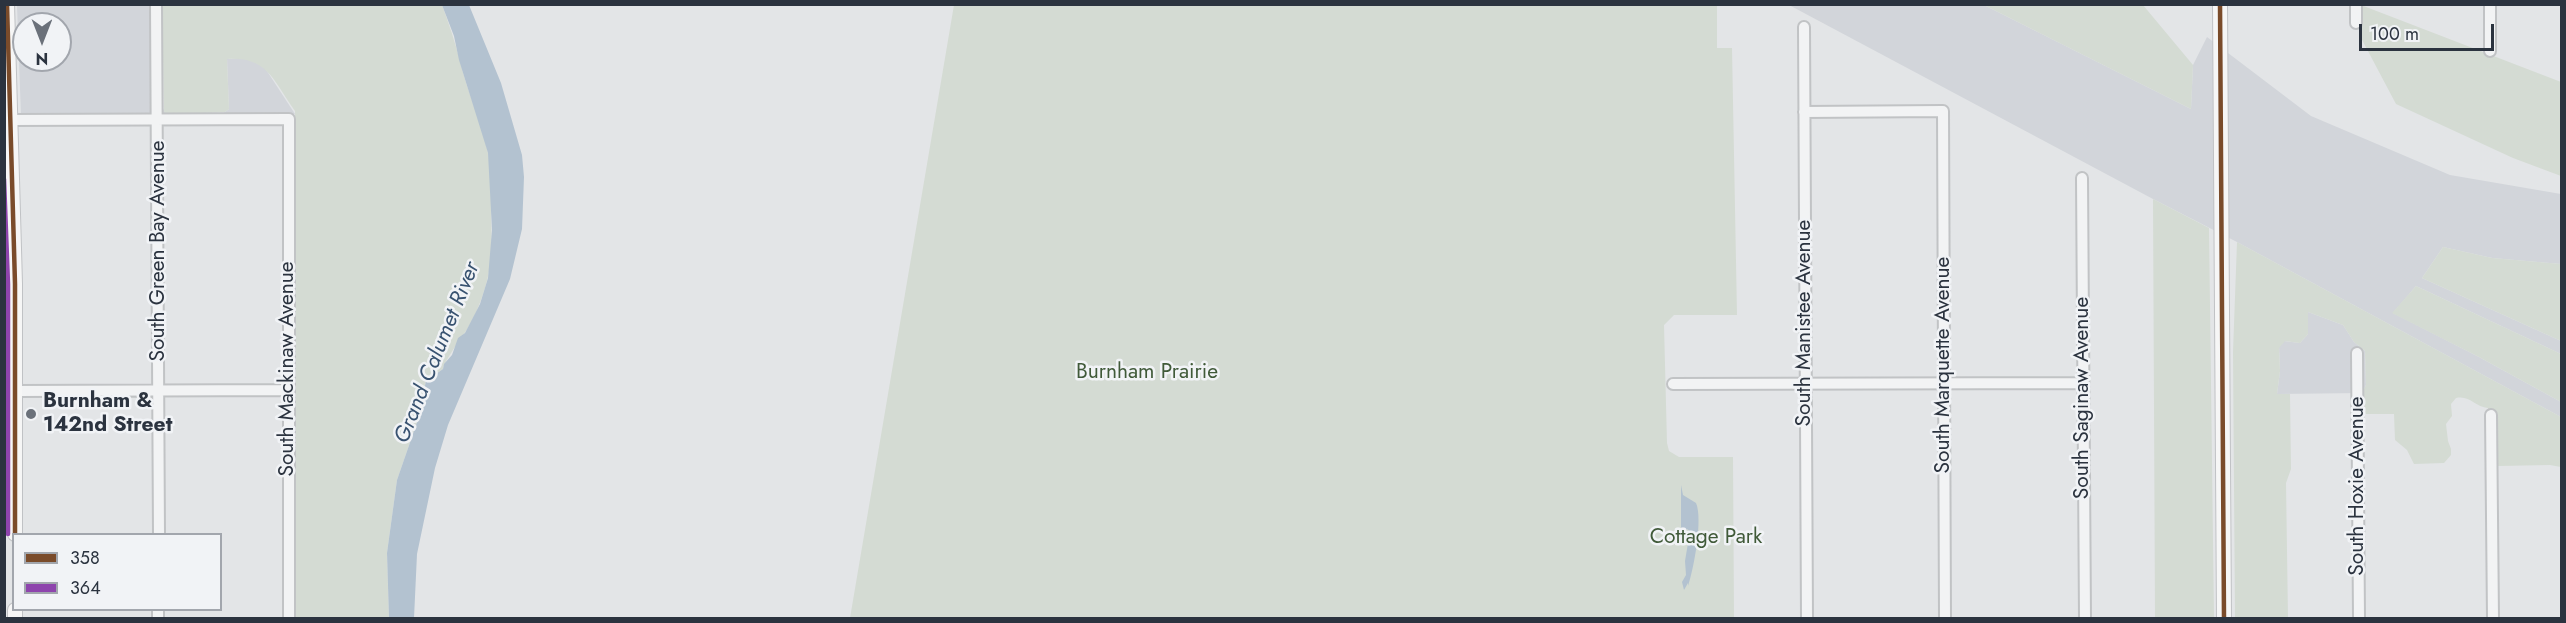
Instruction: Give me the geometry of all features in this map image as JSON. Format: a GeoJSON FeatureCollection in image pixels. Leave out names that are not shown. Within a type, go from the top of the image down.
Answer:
{"type":"FeatureCollection","features":[{"type":"Feature","properties":{"kind":"main road"},"geometry":{"type":"LineString","coordinates":[[8,4],[15,284],[15,533]]}},
{"type":"Feature","properties":{"kind":"main road"},"geometry":{"type":"LineString","coordinates":[[2220,4],[2224,618]]}},
{"type":"Feature","properties":{"kind":"street","name":"South Green Bay Avenue"},"geometry":{"type":"LineString","coordinates":[[156,4],[159,533]]}},
{"type":"Feature","properties":{"kind":"street"},"geometry":{"type":"LineString","coordinates":[[2356,4],[2356,23]]}},
{"type":"Feature","properties":{"kind":"street"},"geometry":{"type":"LineString","coordinates":[[2490,4],[2490,51]]}},
{"type":"Feature","properties":{"kind":"street","name":"South Manistee Avenue"},"geometry":{"type":"LineString","coordinates":[[1804,27],[1807,618]]}},
{"type":"Feature","properties":{"kind":"street","name":"South Marquette Avenue"},"geometry":{"type":"LineString","coordinates":[[1804,112],[1943,111],[1945,618]]}},
{"type":"Feature","properties":{"kind":"street","name":"South Mackinaw Avenue"},"geometry":{"type":"LineString","coordinates":[[158,120],[289,119],[289,618]]}},
{"type":"Feature","properties":{"kind":"street"},"geometry":{"type":"LineString","coordinates":[[10,120],[158,120]]}},
{"type":"Feature","properties":{"kind":"street","name":"South Saginaw Avenue"},"geometry":{"type":"LineString","coordinates":[[2082,178],[2085,618]]}},
{"type":"Feature","properties":{"kind":"street","name":"South Hoxie Avenue"},"geometry":{"type":"LineString","coordinates":[[2357,353],[2359,618]]}},
{"type":"Feature","properties":{"kind":"street"},"geometry":{"type":"LineString","coordinates":[[1673,384],[2082,383]]}},
{"type":"Feature","properties":{"kind":"street"},"geometry":{"type":"LineString","coordinates":[[16,391],[288,390]]}},
{"type":"Feature","properties":{"kind":"street"},"geometry":{"type":"LineString","coordinates":[[2491,415],[2493,618]]}},
{"type":"Feature","properties":{"kind":"shaded area"},"geometry":{"type":"Polygon","coordinates":[[[17,5],[162,5],[163,109],[168,115],[21,116],[19,72],[72,72],[72,12],[17,12],[17,5]]]}},
{"type":"Feature","properties":{"kind":"shaded area"},"geometry":{"type":"Polygon","coordinates":[[[1789,5],[1984,5],[2191,109],[2193,65],[2207,37],[2311,116],[2450,175],[2561,194],[2561,264],[2492,258],[2443,247],[2422,278],[2561,341],[2561,354],[2416,286],[2393,313],[2561,402],[2561,417],[2237,242],[1789,5]]]}},
{"type":"Feature","properties":{"kind":"shaded area"},"geometry":{"type":"Polygon","coordinates":[[[227,59],[252,60],[265,68],[295,114],[222,114],[229,109],[227,59]]]}},
{"type":"Feature","properties":{"kind":"shaded area"},"geometry":{"type":"Polygon","coordinates":[[[2308,312],[2343,325],[2354,342],[2365,351],[2366,385],[2362,393],[2277,394],[2280,371],[2279,347],[2284,341],[2300,343],[2308,334],[2308,312]]]}},
{"type":"Feature","properties":{"kind":"green space"},"geometry":{"type":"Polygon","coordinates":[[[162,5],[442,5],[490,161],[491,257],[485,288],[473,319],[443,369],[426,381],[423,405],[397,480],[387,553],[389,618],[294,618],[295,111],[275,81],[261,66],[241,59],[227,59],[229,109],[225,112],[168,115],[164,112],[162,5]]]}},
{"type":"Feature","properties":{"kind":"green space"},"geometry":{"type":"Polygon","coordinates":[[[954,5],[1717,5],[1717,48],[1732,48],[1737,315],[1674,315],[1664,325],[1667,443],[1669,451],[1679,457],[1733,457],[1734,618],[850,618],[954,5]]]}},
{"type":"Feature","properties":{"kind":"green space"},"geometry":{"type":"Polygon","coordinates":[[[1984,5],[2143,5],[2193,65],[2191,109],[1984,5]]]}},
{"type":"Feature","properties":{"kind":"green space"},"geometry":{"type":"Polygon","coordinates":[[[2361,5],[2561,82],[2561,176],[2513,158],[2396,104],[2360,36],[2361,5]]]}},
{"type":"Feature","properties":{"kind":"green space"},"geometry":{"type":"Polygon","coordinates":[[[2153,199],[2209,228],[2214,618],[2155,618],[2153,199]]]}},
{"type":"Feature","properties":{"kind":"green space"},"geometry":{"type":"Polygon","coordinates":[[[2237,242],[2561,417],[2561,467],[2550,465],[2498,466],[2497,413],[2461,398],[2456,398],[2451,404],[2452,416],[2446,424],[2451,455],[2444,463],[2414,464],[2407,450],[2395,440],[2394,414],[2362,414],[2362,393],[2366,385],[2365,351],[2354,342],[2343,325],[2308,312],[2308,334],[2300,343],[2285,341],[2279,348],[2280,371],[2277,394],[2290,394],[2291,469],[2286,483],[2288,618],[2235,618],[2233,352],[2237,242]]]}},
{"type":"Feature","properties":{"kind":"green space"},"geometry":{"type":"Polygon","coordinates":[[[2443,247],[2492,258],[2561,264],[2561,341],[2422,278],[2443,247]]]}},
{"type":"Feature","properties":{"kind":"green space"},"geometry":{"type":"Polygon","coordinates":[[[2416,286],[2561,354],[2561,402],[2392,313],[2416,286]]]}},
{"type":"Feature","properties":{"kind":"water"},"geometry":{"type":"Polygon","coordinates":[[[442,5],[469,5],[501,83],[522,155],[524,177],[522,229],[510,279],[448,425],[435,468],[417,554],[414,618],[389,618],[387,553],[397,480],[423,405],[426,381],[443,369],[444,364],[452,355],[458,338],[465,333],[480,304],[488,278],[492,230],[488,153],[459,60],[454,36],[442,5]]]}},
{"type":"Feature","properties":{"kind":"water"},"geometry":{"type":"Polygon","coordinates":[[[1681,485],[1683,495],[1696,503],[1699,520],[1693,568],[1688,586],[1688,583],[1684,590],[1682,582],[1686,575],[1685,561],[1690,531],[1687,529],[1683,533],[1681,542],[1681,485]]]}},
{"type":"Feature","properties":{"kind":"transit line","name":"358"},"geometry":{"type":"LineString","coordinates":[[7,4],[15,284],[15,533]]}},
{"type":"Feature","properties":{"kind":"transit line","name":"358"},"geometry":{"type":"LineString","coordinates":[[2220,4],[2224,618]]}},
{"type":"Feature","properties":{"kind":"transit line","name":"364"},"geometry":{"type":"LineString","coordinates":[[4,179],[8,284],[8,534]]}},
{"type":"Feature","properties":{"kind":"place","name":"Burnham & 142nd Street"},"geometry":{"type":"Point","coordinates":[31,414]}},
{"type":"Feature","properties":{"kind":"water label","name":"Grand Calumet River"},"geometry":{"type":"Point","coordinates":[438,353]}},
{"type":"Feature","properties":{"kind":"park label","name":"Burnham Prairie"},"geometry":{"type":"Point","coordinates":[1147,373]}},
{"type":"Feature","properties":{"kind":"park label","name":"Cottage Park"},"geometry":{"type":"Point","coordinates":[1706,538]}}]}
